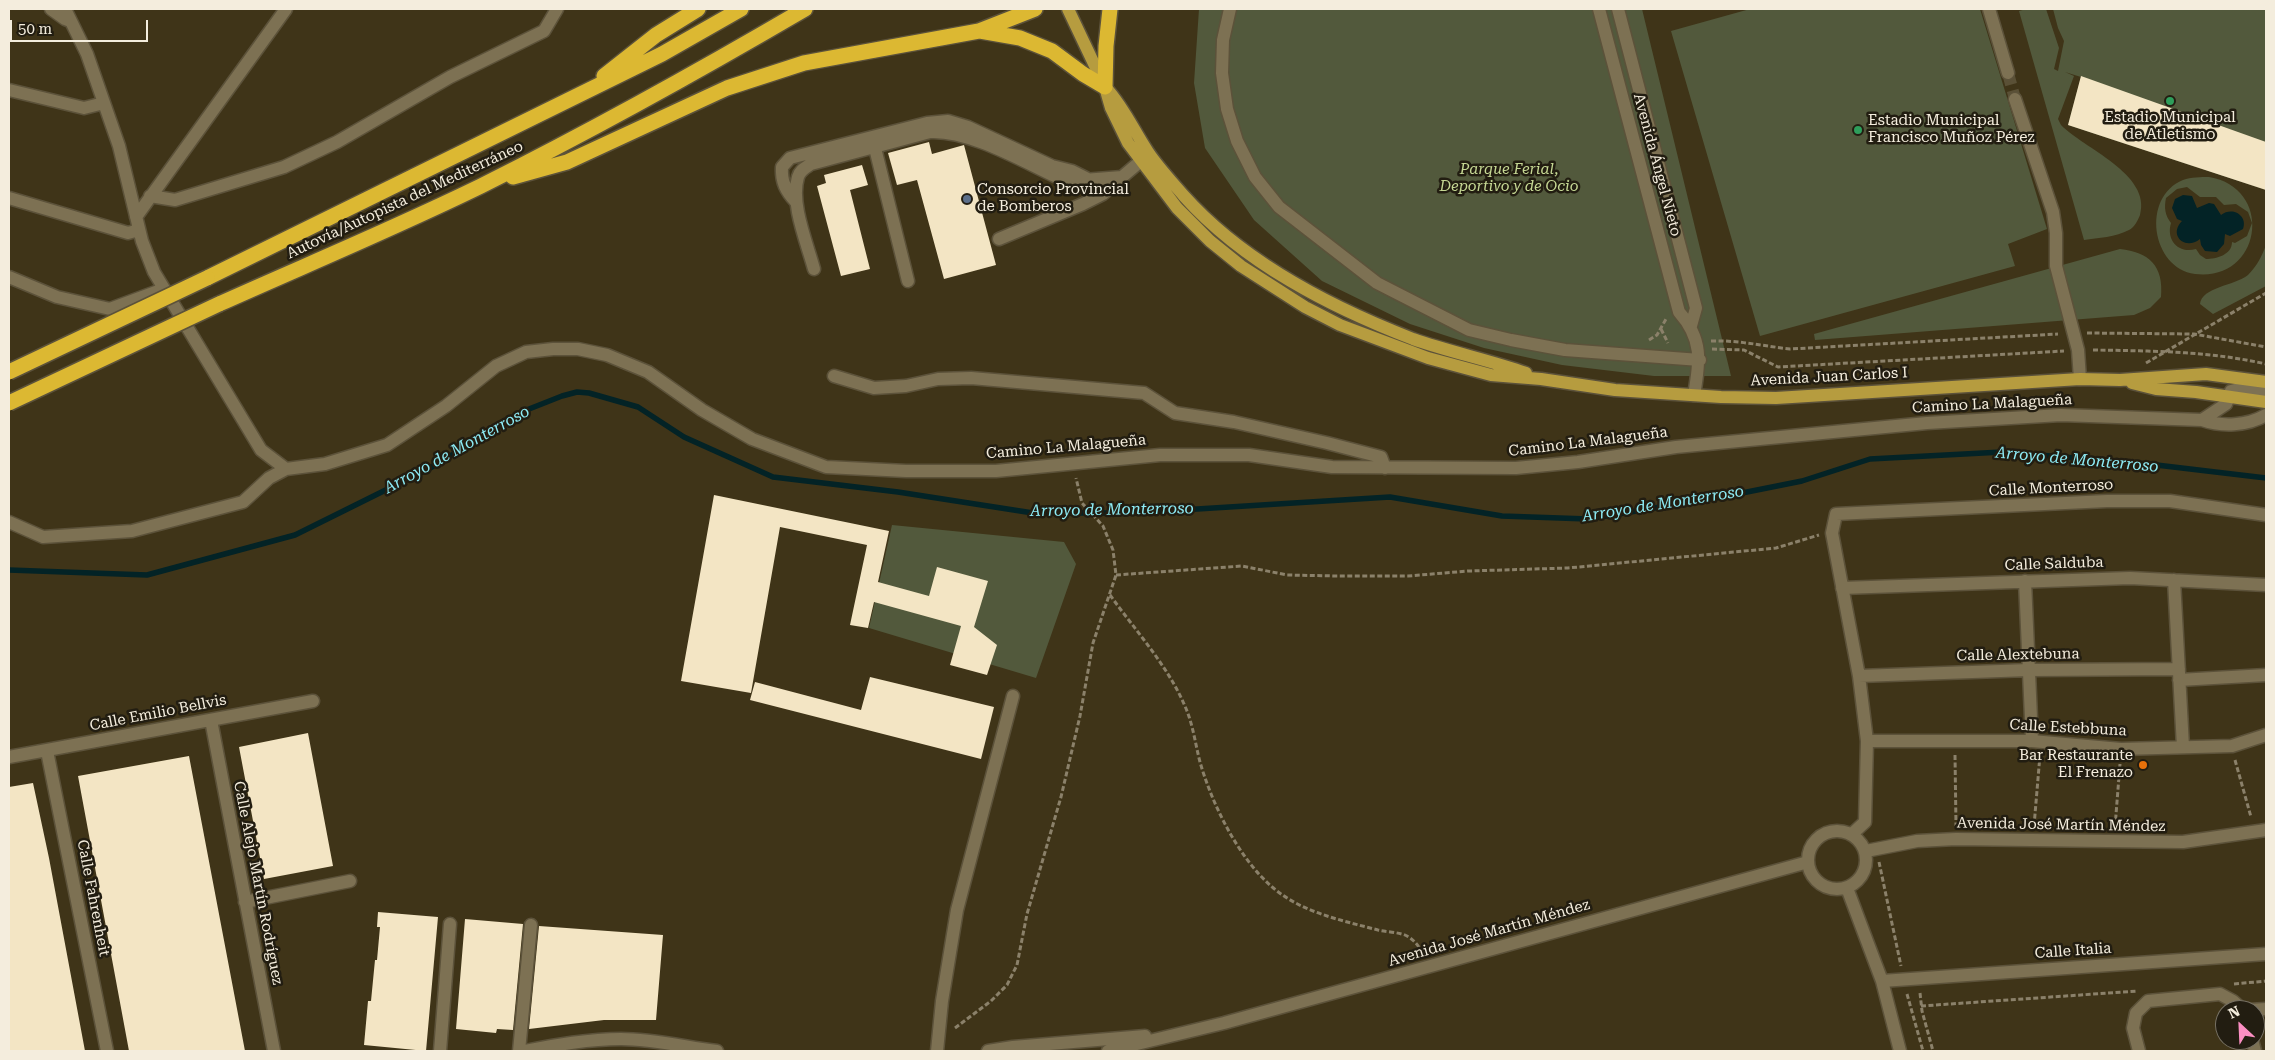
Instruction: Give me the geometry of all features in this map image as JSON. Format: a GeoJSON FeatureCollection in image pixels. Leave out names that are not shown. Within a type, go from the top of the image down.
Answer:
{"type":"FeatureCollection","features":[{"type":"Feature","properties":{"kind":"highway"},"geometry":{"type":"LineString","coordinates":[[578,96],[656,35],[698,9]]}},
{"type":"Feature","properties":{"kind":"highway","name":"Autovía/Autopista del Mediterráneo"},"geometry":{"type":"LineString","coordinates":[[9,372],[207,278],[578,96],[662,54],[741,9]]}},
{"type":"Feature","properties":{"kind":"highway","name":"Autovía/Autopista del Mediterráneo"},"geometry":{"type":"LineString","coordinates":[[9,403],[219,304],[478,187],[557,148],[699,71],[805,9]]}},
{"type":"Feature","properties":{"kind":"highway"},"geometry":{"type":"LineString","coordinates":[[478,187],[567,162],[727,88],[804,62],[979,31],[1035,9]]}},
{"type":"Feature","properties":{"kind":"highway"},"geometry":{"type":"LineString","coordinates":[[979,31],[1020,38],[1052,51],[1083,74],[1106,87],[1106,46],[1110,9]]}},
{"type":"Feature","properties":{"kind":"main road","name":"Avenida Juan Carlos I"},"geometry":{"type":"LineString","coordinates":[[1068,9],[1106,87],[1119,102],[1144,158],[1228,238],[1279,274],[1325,301],[1414,339],[1499,363],[1541,379],[1615,390],[1776,398],[2080,379],[2120,380],[2206,374],[2266,382]]}},
{"type":"Feature","properties":{"kind":"main road","name":"Avenida Juan Carlos I"},"geometry":{"type":"LineString","coordinates":[[2120,380],[2156,388],[2266,402]]}},
{"type":"Feature","properties":{"kind":"street"},"geometry":{"type":"LineString","coordinates":[[51,9],[65,19],[68,15],[87,54],[119,146],[139,230],[154,272],[261,450],[286,468]]}},
{"type":"Feature","properties":{"kind":"street"},"geometry":{"type":"LineString","coordinates":[[136,217],[286,9]]}},
{"type":"Feature","properties":{"kind":"street"},"geometry":{"type":"LineString","coordinates":[[150,196],[175,200],[284,167],[337,142],[450,77],[544,31],[557,9]]}},
{"type":"Feature","properties":{"kind":"street"},"geometry":{"type":"LineString","coordinates":[[1230,9],[1223,40],[1222,73],[1228,109],[1237,141],[1255,176],[1279,207],[1377,283],[1469,330],[1511,340],[1565,350],[1697,350]]}},
{"type":"Feature","properties":{"kind":"street","name":"Avenida Ángel Nieto"},"geometry":{"type":"LineString","coordinates":[[1599,9],[1679,312],[1691,326],[1697,350],[1694,395]]}},
{"type":"Feature","properties":{"kind":"street","name":"Avenida Ángel Nieto"},"geometry":{"type":"LineString","coordinates":[[1618,9],[1696,308],[1691,326]]}},
{"type":"Feature","properties":{"kind":"street"},"geometry":{"type":"LineString","coordinates":[[1990,9],[2008,73]]}},
{"type":"Feature","properties":{"kind":"street"},"geometry":{"type":"LineString","coordinates":[[9,90],[84,108],[104,103]]}},
{"type":"Feature","properties":{"kind":"street"},"geometry":{"type":"LineString","coordinates":[[2015,99],[2053,212],[2056,233],[2056,266],[2078,350],[2080,379]]}},
{"type":"Feature","properties":{"kind":"street"},"geometry":{"type":"LineString","coordinates":[[814,269],[796,202],[798,178],[802,170],[811,164],[927,123],[948,121],[968,127],[1052,166],[1072,171],[1086,178],[1122,178]]}},
{"type":"Feature","properties":{"kind":"street"},"geometry":{"type":"LineString","coordinates":[[796,202],[786,191],[782,176],[782,166],[790,158],[873,142]]}},
{"type":"Feature","properties":{"kind":"street"},"geometry":{"type":"LineString","coordinates":[[873,142],[908,281]]}},
{"type":"Feature","properties":{"kind":"street"},"geometry":{"type":"LineString","coordinates":[[999,239],[1103,194],[1144,158]]}},
{"type":"Feature","properties":{"kind":"street"},"geometry":{"type":"LineString","coordinates":[[9,198],[128,233],[139,230]]}},
{"type":"Feature","properties":{"kind":"street"},"geometry":{"type":"LineString","coordinates":[[9,278],[57,297],[110,309],[164,289]]}},
{"type":"Feature","properties":{"kind":"street","name":"Camino La Malagueña"},"geometry":{"type":"LineString","coordinates":[[9,522],[43,537],[132,531],[243,502],[268,478],[286,468],[325,464],[386,445],[446,406],[496,366],[526,352],[553,349],[578,349],[615,358],[648,372],[702,410],[752,439],[826,467],[906,471],[996,471],[1160,455],[1249,455],[1332,467],[1516,468],[1578,462],[1676,447],[1927,422],[2061,415],[2202,420],[2215,425],[2242,423],[2266,415]]}},
{"type":"Feature","properties":{"kind":"street"},"geometry":{"type":"LineString","coordinates":[[834,376],[874,388],[906,386],[938,379],[971,378],[1144,393],[1175,413],[1234,422],[1328,443],[1381,457],[1386,468]]}},
{"type":"Feature","properties":{"kind":"street"},"geometry":{"type":"LineString","coordinates":[[2202,420],[2226,404],[2231,391],[2241,388],[2266,394]]}},
{"type":"Feature","properties":{"kind":"street","name":"Calle Monterroso"},"geometry":{"type":"LineString","coordinates":[[1832,532],[1836,514],[2107,501],[2170,501],[2266,515]]}},
{"type":"Feature","properties":{"kind":"street"},"geometry":{"type":"LineString","coordinates":[[1832,532],[1859,676],[1867,741],[1865,822],[1852,834]]}},
{"type":"Feature","properties":{"kind":"street","name":"Calle Salduba"},"geometry":{"type":"LineString","coordinates":[[1842,588],[2025,580],[2130,578],[2266,585]]}},
{"type":"Feature","properties":{"kind":"street"},"geometry":{"type":"LineString","coordinates":[[2025,580],[2029,670],[2036,741]]}},
{"type":"Feature","properties":{"kind":"street"},"geometry":{"type":"LineString","coordinates":[[2174,580],[2183,747]]}},
{"type":"Feature","properties":{"kind":"street","name":"Calle Alextebuna"},"geometry":{"type":"LineString","coordinates":[[1859,676],[2029,670],[2179,675],[2266,675]]}},
{"type":"Feature","properties":{"kind":"street"},"geometry":{"type":"LineString","coordinates":[[938,1046],[942,1001],[957,910],[1013,696]]}},
{"type":"Feature","properties":{"kind":"street","name":"Calle Emilio Bellvis"},"geometry":{"type":"LineString","coordinates":[[9,757],[313,701]]}},
{"type":"Feature","properties":{"kind":"street","name":"Calle Alejo Martín Rodríguez"},"geometry":{"type":"LineString","coordinates":[[211,720],[274,1051]]}},
{"type":"Feature","properties":{"kind":"street","name":"Calle Estebbuna"},"geometry":{"type":"LineString","coordinates":[[1867,741],[2036,741],[2121,749],[2232,746],[2266,735]]}},
{"type":"Feature","properties":{"kind":"street","name":"Calle Fahrenheit"},"geometry":{"type":"LineString","coordinates":[[48,750],[107,1051]]}},
{"type":"Feature","properties":{"kind":"street","name":"Avenida José Martín Méndez"},"geometry":{"type":"LineString","coordinates":[[1871,850],[1917,841],[1956,839],[2033,839],[2114,843],[2183,842],[2263,829]]}},
{"type":"Feature","properties":{"kind":"street"},"geometry":{"type":"LineString","coordinates":[[1841,830],[1852,834],[1871,850],[1864,873],[1857,882],[1847,888],[1825,887],[1815,880],[1809,869],[1808,862],[1811,846],[1819,837],[1829,831],[1841,830]]}},
{"type":"Feature","properties":{"kind":"street","name":"Avenida José Martín Méndez"},"geometry":{"type":"LineString","coordinates":[[1108,1051],[1224,1023],[1808,862]]}},
{"type":"Feature","properties":{"kind":"street"},"geometry":{"type":"LineString","coordinates":[[245,902],[350,881]]}},
{"type":"Feature","properties":{"kind":"street"},"geometry":{"type":"LineString","coordinates":[[1847,888],[1882,981],[1900,1051]]}},
{"type":"Feature","properties":{"kind":"street"},"geometry":{"type":"LineString","coordinates":[[440,1051],[450,924]]}},
{"type":"Feature","properties":{"kind":"street"},"geometry":{"type":"LineString","coordinates":[[519,1051],[531,925]]}},
{"type":"Feature","properties":{"kind":"street","name":"Calle Italia"},"geometry":{"type":"LineString","coordinates":[[1882,981],[2266,954]]}},
{"type":"Feature","properties":{"kind":"street"},"geometry":{"type":"LineString","coordinates":[[2139,1051],[2133,1028],[2136,1013],[2148,1001],[2220,994],[2231,1000]]}},
{"type":"Feature","properties":{"kind":"street","name":"Avenida José Martín Méndez"},"geometry":{"type":"LineString","coordinates":[[988,1051],[1022,1046],[1177,1033]]}},
{"type":"Feature","properties":{"kind":"street"},"geometry":{"type":"LineString","coordinates":[[525,1051],[621,1039],[650,1041],[700,1050]]}},
{"type":"Feature","properties":{"kind":"street"},"geometry":{"type":"LineString","coordinates":[[572,1051],[594,1041]]}},
{"type":"Feature","properties":{"kind":"street"},"geometry":{"type":"LineString","coordinates":[[677,1051],[717,1051]]}},
{"type":"Feature","properties":{"kind":"path"},"geometry":{"type":"LineString","coordinates":[[2120,380],[2164,351],[2266,293]]}},
{"type":"Feature","properties":{"kind":"path"},"geometry":{"type":"LineString","coordinates":[[1645,343],[1666,322],[1666,315]]}},
{"type":"Feature","properties":{"kind":"path"},"geometry":{"type":"LineString","coordinates":[[1661,328],[1668,343],[1673,348],[1665,348]]}},
{"type":"Feature","properties":{"kind":"path"},"geometry":{"type":"LineString","coordinates":[[1697,350],[1742,341],[1790,349],[2074,333],[2194,334],[2266,347]]}},
{"type":"Feature","properties":{"kind":"path"},"geometry":{"type":"LineString","coordinates":[[1697,350],[1744,350],[1778,366],[2078,350],[2164,351],[2203,354],[2266,364]]}},
{"type":"Feature","properties":{"kind":"path"},"geometry":{"type":"LineString","coordinates":[[938,1046],[1007,985],[1017,965],[1027,914],[1072,752],[1093,643],[1116,575],[1113,550],[1103,526],[1082,503],[1076,483],[1074,463]]}},
{"type":"Feature","properties":{"kind":"path"},"geometry":{"type":"LineString","coordinates":[[1116,575],[1242,566],[1288,575],[1337,576],[1408,576],[1468,571],[1568,568],[1776,548],[1808,536],[1832,532]]}},
{"type":"Feature","properties":{"kind":"path"},"geometry":{"type":"LineString","coordinates":[[1109,595],[1173,682],[1185,705],[1194,730],[1200,762],[1213,801],[1255,870],[1272,886],[1299,905],[1338,920],[1406,936],[1418,945],[1429,967]]}},
{"type":"Feature","properties":{"kind":"path"},"geometry":{"type":"LineString","coordinates":[[1954,741],[1956,839]]}},
{"type":"Feature","properties":{"kind":"path"},"geometry":{"type":"LineString","coordinates":[[2033,839],[2036,741]]}},
{"type":"Feature","properties":{"kind":"path"},"geometry":{"type":"LineString","coordinates":[[2232,746],[2263,829]]}},
{"type":"Feature","properties":{"kind":"path"},"geometry":{"type":"LineString","coordinates":[[2114,843],[2121,749]]}},
{"type":"Feature","properties":{"kind":"path"},"geometry":{"type":"LineString","coordinates":[[1871,850],[1923,1051]]}},
{"type":"Feature","properties":{"kind":"path"},"geometry":{"type":"LineString","coordinates":[[1920,978],[1921,1006],[1933,1051]]}},
{"type":"Feature","properties":{"kind":"path"},"geometry":{"type":"LineString","coordinates":[[2227,984],[2266,981]]}},
{"type":"Feature","properties":{"kind":"path"},"geometry":{"type":"LineString","coordinates":[[1921,1006],[2148,990]]}},
{"type":"Feature","properties":{"kind":"green space","name":"Parque Ferial, Deportivo y de Ocio"},"geometry":{"type":"Polygon","coordinates":[[[1199,9],[1642,9],[1731,376],[1654,376],[1562,365],[1484,348],[1410,324],[1322,281],[1254,220],[1205,148],[1194,83],[1199,9]]]}},
{"type":"Feature","properties":{"kind":"green space","name":"Estadio Municipal Francisco Muñoz Pérez"},"geometry":{"type":"Polygon","coordinates":[[[1750,9],[1980,9],[2047,229],[2008,244],[2015,266],[1760,336],[1671,31],[1750,9]]]}},
{"type":"Feature","properties":{"kind":"green space","name":"Estadio Municipal de Atletismo"},"geometry":{"type":"Polygon","coordinates":[[[2046,9],[2059,48],[2054,69],[2058,71],[2064,41],[2053,9],[2266,9],[2266,190],[2068,125],[2081,77],[2065,72],[2074,76],[2058,119],[2061,125],[2113,163],[2126,175],[2136,187],[2141,200],[2140,215],[2136,224],[2131,229],[2113,236],[2084,240],[2019,11],[2046,9]]]}},
{"type":"Feature","properties":{"kind":"green space"},"geometry":{"type":"Polygon","coordinates":[[[2209,177],[2230,185],[2244,198],[2251,215],[2251,222],[2248,212],[2236,204],[2224,205],[2216,197],[2200,197],[2187,187],[2177,189],[2166,198],[2165,205],[2166,214],[2171,223],[2170,235],[2175,244],[2184,249],[2196,249],[2206,259],[2214,258],[2226,253],[2232,242],[2235,243],[2247,236],[2252,224],[2252,233],[2246,250],[2235,264],[2218,273],[2195,274],[2180,269],[2169,259],[2161,246],[2157,231],[2157,216],[2161,201],[2170,189],[2183,180],[2209,177]]]}},
{"type":"Feature","properties":{"kind":"green space"},"geometry":{"type":"Polygon","coordinates":[[[2266,245],[2266,286],[2213,314],[2200,304],[2202,298],[2212,290],[2248,275],[2259,261],[2266,245]]]}},
{"type":"Feature","properties":{"kind":"green space"},"geometry":{"type":"Polygon","coordinates":[[[2120,249],[2139,253],[2147,257],[2157,269],[2160,277],[2161,297],[2150,308],[2134,315],[1815,340],[1814,334],[2120,249]]]}},
{"type":"Feature","properties":{"kind":"green space"},"geometry":{"type":"Polygon","coordinates":[[[892,525],[1064,542],[1076,564],[1036,678],[869,628],[892,525]]]}},
{"type":"Feature","properties":{"kind":"water"},"geometry":{"type":"Polygon","coordinates":[[[2183,195],[2192,196],[2197,208],[2209,203],[2214,204],[2221,215],[2230,211],[2238,213],[2243,220],[2243,229],[2230,236],[2225,234],[2224,244],[2217,252],[2205,251],[2200,239],[2189,243],[2180,240],[2177,231],[2182,221],[2177,219],[2172,208],[2175,199],[2183,195]]]}},
{"type":"Feature","properties":{"kind":"building"},"geometry":{"type":"Polygon","coordinates":[[[2081,76],[2266,142],[2266,190],[2068,125],[2081,76]]]}},
{"type":"Feature","properties":{"kind":"building"},"geometry":{"type":"Polygon","coordinates":[[[929,142],[932,154],[964,145],[996,265],[944,279],[917,180],[897,185],[888,153],[929,142]]]}},
{"type":"Feature","properties":{"kind":"building"},"geometry":{"type":"Polygon","coordinates":[[[862,165],[868,185],[850,190],[870,269],[841,276],[817,186],[826,183],[824,175],[862,165]]]}},
{"type":"Feature","properties":{"kind":"building"},"geometry":{"type":"Polygon","coordinates":[[[714,495],[889,531],[878,582],[929,596],[937,567],[988,581],[974,627],[997,645],[987,675],[950,665],[961,626],[874,602],[868,628],[850,625],[867,545],[780,527],[751,693],[681,681],[714,495]]]}},
{"type":"Feature","properties":{"kind":"building"},"geometry":{"type":"Polygon","coordinates":[[[870,677],[994,707],[981,759],[750,700],[755,682],[861,710],[870,677]]]}},
{"type":"Feature","properties":{"kind":"building"},"geometry":{"type":"Polygon","coordinates":[[[308,733],[333,866],[264,879],[239,747],[308,733]]]}},
{"type":"Feature","properties":{"kind":"building"},"geometry":{"type":"Polygon","coordinates":[[[189,756],[245,1051],[129,1051],[78,776],[189,756]]]}},
{"type":"Feature","properties":{"kind":"building"},"geometry":{"type":"Polygon","coordinates":[[[33,783],[85,1051],[9,1051],[9,787],[33,783]]]}},
{"type":"Feature","properties":{"kind":"building"},"geometry":{"type":"Polygon","coordinates":[[[378,912],[438,917],[426,1051],[364,1045],[368,1001],[371,1001],[375,960],[377,960],[380,927],[377,927],[378,912]]]}},
{"type":"Feature","properties":{"kind":"building"},"geometry":{"type":"Polygon","coordinates":[[[465,919],[523,924],[513,1030],[497,1029],[496,1033],[456,1029],[465,919]]]}},
{"type":"Feature","properties":{"kind":"building"},"geometry":{"type":"Polygon","coordinates":[[[539,926],[663,935],[656,1020],[604,1020],[529,1029],[539,926]]]}},
{"type":"Feature","properties":{"kind":"waterway","name":"Arroyo de Monterroso"},"geometry":{"type":"LineString","coordinates":[[9,570],[147,575],[295,535],[432,467],[524,411],[577,392],[589,393],[638,407],[684,437],[773,477],[898,492],[1033,513],[1133,513],[1390,497],[1502,516],[1588,519],[1727,496],[1802,481],[1870,459],[2002,452],[2148,464],[2266,478]]}},
{"type":"Feature","properties":{"kind":"tunnel"},"geometry":{"type":"LineString","coordinates":[[2008,73],[2015,99]]}},
{"type":"Feature","properties":{"kind":"place","name":"Estadio Municipal de Atletismo"},"geometry":{"type":"Point","coordinates":[2170,101]}},
{"type":"Feature","properties":{"kind":"place","name":"Estadio Municipal Francisco Muñoz Pérez"},"geometry":{"type":"Point","coordinates":[1858,130]}},
{"type":"Feature","properties":{"kind":"place","name":"Consorcio Provincial de Bomberos"},"geometry":{"type":"Point","coordinates":[967,199]}},
{"type":"Feature","properties":{"kind":"place","name":"Bar Restaurante El Frenazo"},"geometry":{"type":"Point","coordinates":[2143,765]}}]}
